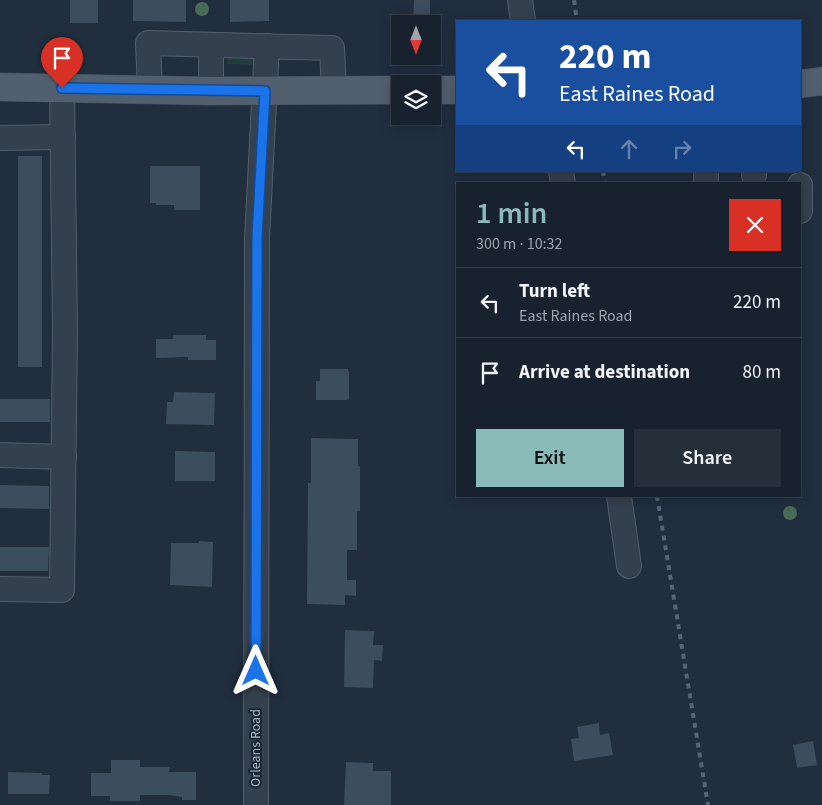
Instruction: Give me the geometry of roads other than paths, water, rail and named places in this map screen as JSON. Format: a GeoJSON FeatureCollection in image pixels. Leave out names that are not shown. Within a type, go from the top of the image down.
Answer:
{"type":"FeatureCollection","features":[{"type":"Feature","properties":{"kind":"main road"},"geometry":{"type":"LineString","coordinates":[[801,84],[822,81]]}},
{"type":"Feature","properties":{"kind":"main road"},"geometry":{"type":"LineString","coordinates":[[0,87],[211,91],[391,90]]}},
{"type":"Feature","properties":{"kind":"main road"},"geometry":{"type":"LineString","coordinates":[[441,90],[456,90]]}},
{"type":"Feature","properties":{"kind":"street"},"geometry":{"type":"LineString","coordinates":[[520,0],[523,20]]}},
{"type":"Feature","properties":{"kind":"street"},"geometry":{"type":"LineString","coordinates":[[150,90],[148,43],[332,48],[334,91]]}},
{"type":"Feature","properties":{"kind":"street"},"geometry":{"type":"LineString","coordinates":[[210,45],[211,91]]}},
{"type":"Feature","properties":{"kind":"street","name":"Orleans Road"},"geometry":{"type":"LineString","coordinates":[[256,805],[257,238],[267,46]]}},
{"type":"Feature","properties":{"kind":"street"},"geometry":{"type":"LineString","coordinates":[[0,589],[62,590],[65,331],[62,88]]}},
{"type":"Feature","properties":{"kind":"street"},"geometry":{"type":"LineString","coordinates":[[0,138],[63,148]]}},
{"type":"Feature","properties":{"kind":"street"},"geometry":{"type":"LineString","coordinates":[[0,455],[64,457]]}},
{"type":"Feature","properties":{"kind":"street"},"geometry":{"type":"LineString","coordinates":[[619,497],[629,566]]}},
{"type":"Feature","properties":{"kind":"railway"},"geometry":{"type":"LineString","coordinates":[[574,0],[577,20]]}},
{"type":"Feature","properties":{"kind":"railway"},"geometry":{"type":"LineString","coordinates":[[603,172],[605,182]]}},
{"type":"Feature","properties":{"kind":"railway"},"geometry":{"type":"LineString","coordinates":[[657,497],[708,805]]}}]}
